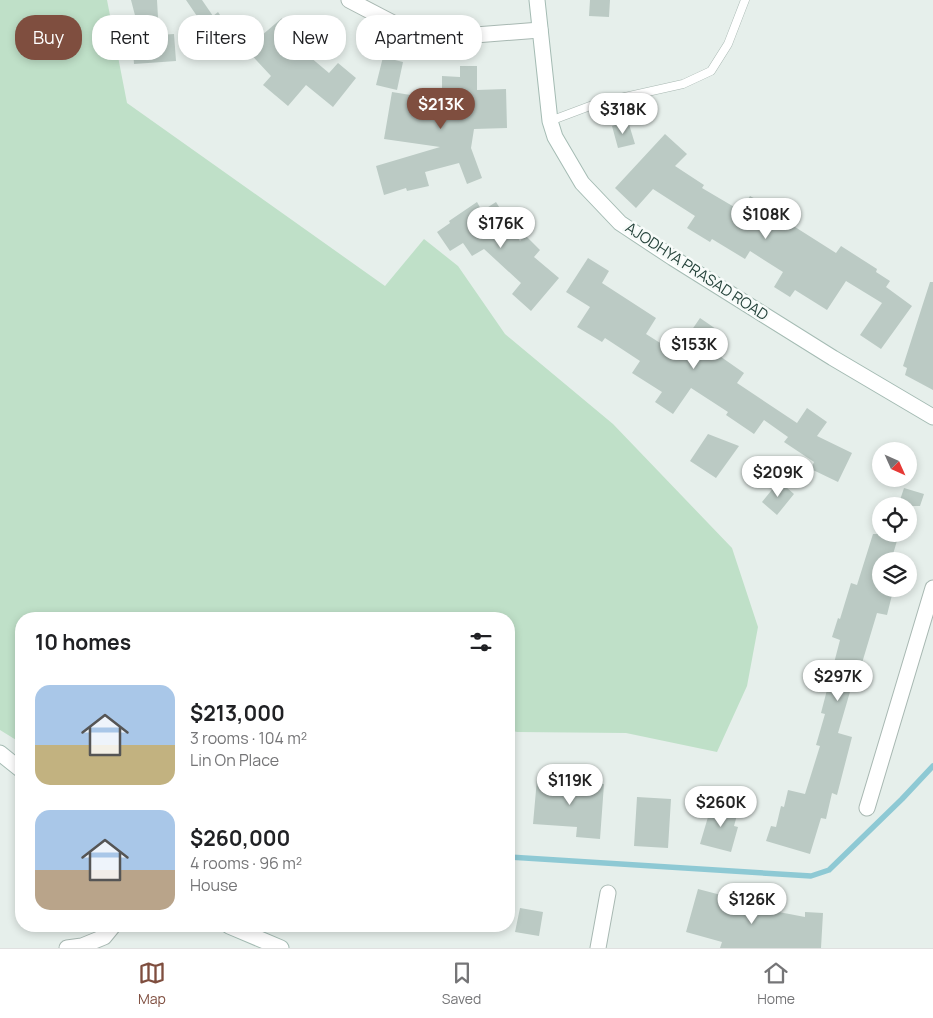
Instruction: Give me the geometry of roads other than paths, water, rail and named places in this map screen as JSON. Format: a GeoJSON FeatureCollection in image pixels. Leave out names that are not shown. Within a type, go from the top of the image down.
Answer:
{"type":"FeatureCollection","features":[{"type":"Feature","properties":{"kind":"street"},"geometry":{"type":"LineString","coordinates":[[349,0],[393,23],[450,36],[540,30]]}},
{"type":"Feature","properties":{"kind":"street","name":"AJODHYA PRASAD ROAD"},"geometry":{"type":"LineString","coordinates":[[536,0],[550,121],[555,137],[582,183],[620,223],[825,353],[933,417]]}},
{"type":"Feature","properties":{"kind":"street"},"geometry":{"type":"LineString","coordinates":[[867,808],[933,588]]}},
{"type":"Feature","properties":{"kind":"street"},"geometry":{"type":"LineString","coordinates":[[0,753],[15,765]]}},
{"type":"Feature","properties":{"kind":"street"},"geometry":{"type":"LineString","coordinates":[[598,948],[608,893]]}},
{"type":"Feature","properties":{"kind":"street"},"geometry":{"type":"LineString","coordinates":[[67,948],[82,946],[104,937],[108,932]]}},
{"type":"Feature","properties":{"kind":"street"},"geometry":{"type":"LineString","coordinates":[[243,932],[281,948]]}},
{"type":"Feature","properties":{"kind":"lane"},"geometry":{"type":"LineString","coordinates":[[550,121],[598,103],[684,84],[711,71],[728,44],[745,0]]}},
{"type":"Feature","properties":{"kind":"waterway"},"geometry":{"type":"LineString","coordinates":[[515,857],[811,876],[829,870],[933,766]]}}]}
